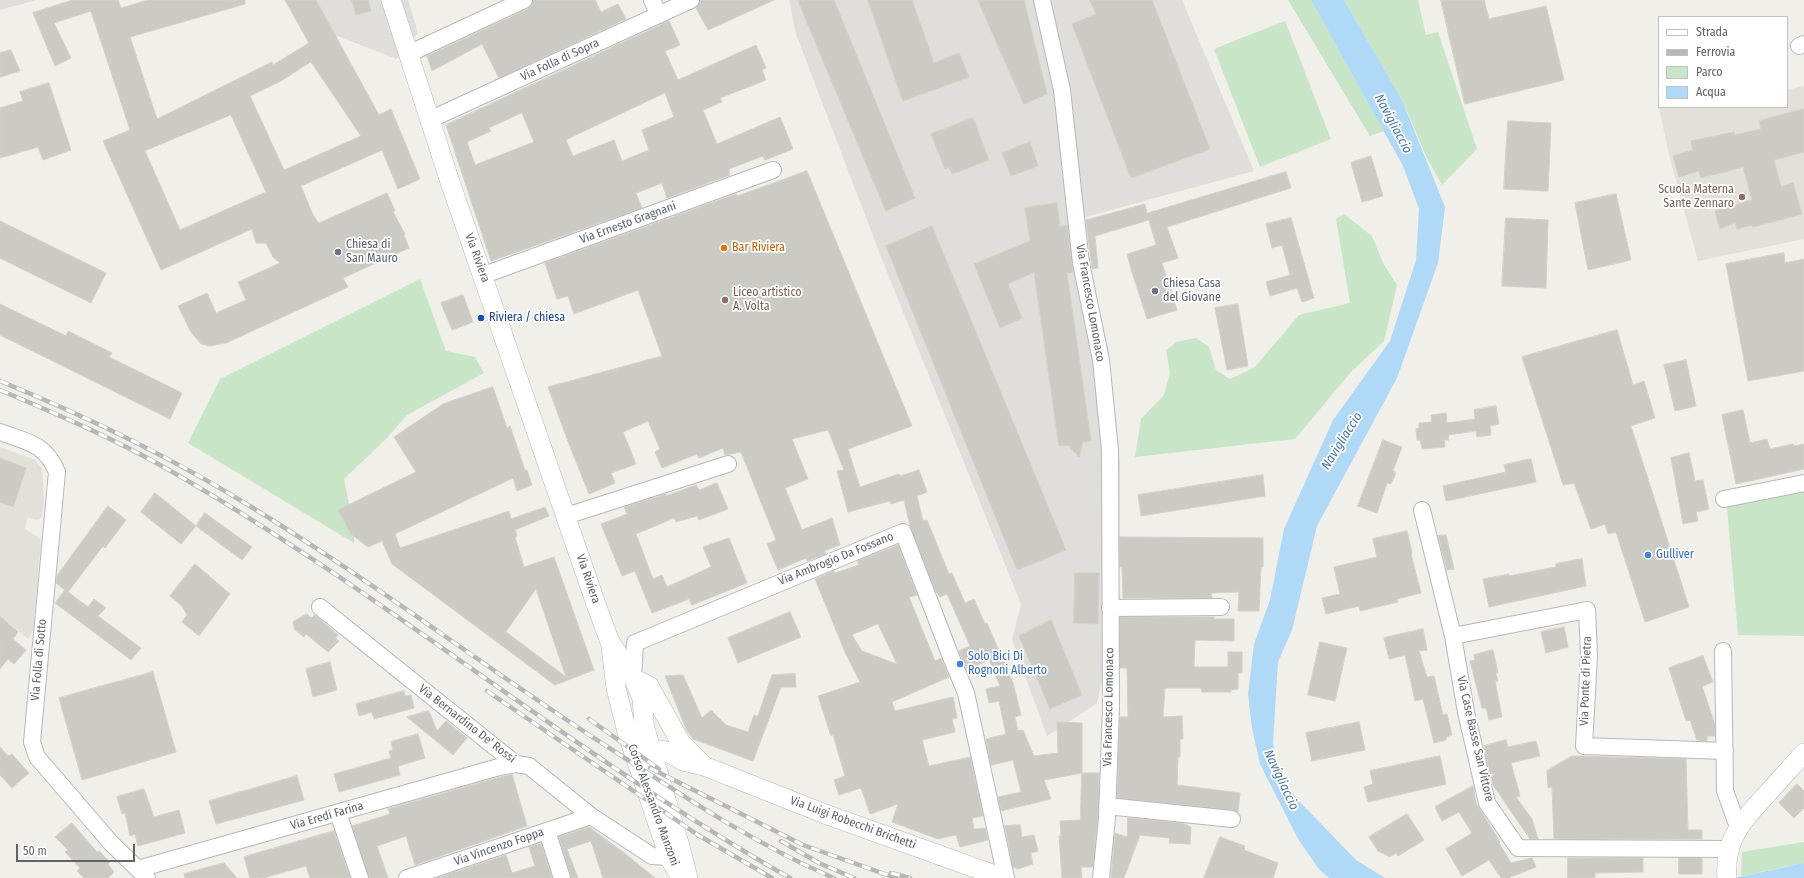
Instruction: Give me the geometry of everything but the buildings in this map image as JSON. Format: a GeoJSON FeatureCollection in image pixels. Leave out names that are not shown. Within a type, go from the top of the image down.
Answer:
{"type":"FeatureCollection","features":[{"type":"Feature","properties":{"kind":"street","name":"Via Riviera"},"geometry":{"type":"LineString","coordinates":[[391,0],[429,120],[610,642],[617,693],[630,707],[635,728],[666,750]]}},
{"type":"Feature","properties":{"kind":"street"},"geometry":{"type":"LineString","coordinates":[[408,54],[524,0]]}},
{"type":"Feature","properties":{"kind":"street"},"geometry":{"type":"LineString","coordinates":[[652,0],[659,15]]}},
{"type":"Feature","properties":{"kind":"street","name":"Via Folla di Sopra"},"geometry":{"type":"LineString","coordinates":[[429,120],[691,0]]}},
{"type":"Feature","properties":{"kind":"street","name":"Via Francesco Lomonaco"},"geometry":{"type":"LineString","coordinates":[[1042,0],[1062,90],[1081,263],[1101,360],[1110,450],[1111,708],[1107,806],[1101,878]]}},
{"type":"Feature","properties":{"kind":"street","name":"Via Ernesto Gragnani"},"geometry":{"type":"LineString","coordinates":[[484,275],[773,170]]}},
{"type":"Feature","properties":{"kind":"street","name":"Via Folla di Sotto"},"geometry":{"type":"LineString","coordinates":[[0,432],[40,447],[51,458],[57,472],[32,742],[37,757],[111,843],[143,874]]}},
{"type":"Feature","properties":{"kind":"street"},"geometry":{"type":"LineString","coordinates":[[566,516],[728,464]]}},
{"type":"Feature","properties":{"kind":"street"},"geometry":{"type":"LineString","coordinates":[[1724,499],[1804,483]]}},
{"type":"Feature","properties":{"kind":"street","name":"Via Case Basse San Vittore"},"geometry":{"type":"LineString","coordinates":[[1422,510],[1453,636],[1466,712],[1487,803],[1518,848],[1729,849]]}},
{"type":"Feature","properties":{"kind":"street","name":"Via Ambrogio Da Fossano"},"geometry":{"type":"LineString","coordinates":[[635,643],[903,532],[950,657],[966,693],[1005,878]]}},
{"type":"Feature","properties":{"kind":"street","name":"Via Bernardino De' Rossi"},"geometry":{"type":"LineString","coordinates":[[320,607],[516,764],[529,766],[591,816],[652,856],[675,853]]}},
{"type":"Feature","properties":{"kind":"street"},"geometry":{"type":"LineString","coordinates":[[1110,608],[1221,607]]}},
{"type":"Feature","properties":{"kind":"street","name":"Via Ponte di Pietra"},"geometry":{"type":"LineString","coordinates":[[1453,636],[1587,610],[1589,656],[1584,746],[1725,751]]}},
{"type":"Feature","properties":{"kind":"street","name":"Via Riviera"},"geometry":{"type":"LineString","coordinates":[[610,642],[633,677],[642,698],[635,728]]}},
{"type":"Feature","properties":{"kind":"street","name":"Via Riviera"},"geometry":{"type":"LineString","coordinates":[[633,677],[635,643]]}},
{"type":"Feature","properties":{"kind":"street"},"geometry":{"type":"LineString","coordinates":[[1723,651],[1725,791],[1738,827]]}},
{"type":"Feature","properties":{"kind":"street","name":"Via Riviera"},"geometry":{"type":"LineString","coordinates":[[633,677],[649,686],[666,750]]}},
{"type":"Feature","properties":{"kind":"street"},"geometry":{"type":"LineString","coordinates":[[617,693],[623,680],[633,677]]}},
{"type":"Feature","properties":{"kind":"street","name":"Corso Alessandro Manzoni"},"geometry":{"type":"LineString","coordinates":[[635,728],[675,853],[681,878]]}},
{"type":"Feature","properties":{"kind":"street","name":"Via Luigi Robecchi Brichetti"},"geometry":{"type":"LineString","coordinates":[[666,750],[825,814],[1005,878]]}},
{"type":"Feature","properties":{"kind":"street","name":"Corso Alessandro Manzoni"},"geometry":{"type":"LineString","coordinates":[[666,750],[675,853],[688,878]]}},
{"type":"Feature","properties":{"kind":"street"},"geometry":{"type":"LineString","coordinates":[[1726,873],[1729,849],[1738,827],[1804,753]]}},
{"type":"Feature","properties":{"kind":"street","name":"Via Eredi Farina"},"geometry":{"type":"LineString","coordinates":[[143,874],[338,813],[499,767],[516,764]]}},
{"type":"Feature","properties":{"kind":"street"},"geometry":{"type":"LineString","coordinates":[[1107,806],[1232,820]]}},
{"type":"Feature","properties":{"kind":"street"},"geometry":{"type":"LineString","coordinates":[[338,813],[360,878]]}},
{"type":"Feature","properties":{"kind":"street","name":"Via Vincenzo Foppa"},"geometry":{"type":"LineString","coordinates":[[407,878],[591,816]]}},
{"type":"Feature","properties":{"kind":"street"},"geometry":{"type":"LineString","coordinates":[[547,831],[562,878]]}},
{"type":"Feature","properties":{"kind":"shaded area"},"geometry":{"type":"Polygon","coordinates":[[[0,0],[36,0],[0,10],[0,0]]]}},
{"type":"Feature","properties":{"kind":"shaded area"},"geometry":{"type":"Polygon","coordinates":[[[316,0],[408,0],[418,33],[397,59],[335,35],[316,0]]]}},
{"type":"Feature","properties":{"kind":"shaded area"},"geometry":{"type":"Polygon","coordinates":[[[789,0],[1182,0],[1254,171],[1078,219],[1089,272],[1108,346],[1120,465],[1119,604],[1097,703],[1047,736],[1012,640],[1021,604],[881,257],[796,34],[789,0]]]}},
{"type":"Feature","properties":{"kind":"shaded area","name":"Scuola Materna Sante Zennaro"},"geometry":{"type":"Polygon","coordinates":[[[1804,86],[1804,239],[1698,261],[1669,155],[1659,108],[1788,108],[1788,90],[1804,86]]]}},
{"type":"Feature","properties":{"kind":"shaded area"},"geometry":{"type":"Polygon","coordinates":[[[0,447],[35,460],[41,467],[43,476],[44,501],[42,517],[37,520],[28,517],[25,529],[37,536],[41,541],[33,630],[28,639],[0,615],[0,447]]]}},
{"type":"Feature","properties":{"kind":"green space"},"geometry":{"type":"Polygon","coordinates":[[[1288,0],[1311,0],[1384,131],[1370,136],[1288,0]]]}},
{"type":"Feature","properties":{"kind":"green space"},"geometry":{"type":"Polygon","coordinates":[[[1344,0],[1418,0],[1426,35],[1438,32],[1477,149],[1442,185],[1427,158],[1402,100],[1344,0]]]}},
{"type":"Feature","properties":{"kind":"green space"},"geometry":{"type":"Polygon","coordinates":[[[1285,21],[1331,139],[1260,167],[1214,49],[1285,21]]]}},
{"type":"Feature","properties":{"kind":"green space"},"geometry":{"type":"Polygon","coordinates":[[[1344,214],[1372,236],[1383,263],[1397,285],[1384,341],[1351,372],[1295,439],[1135,457],[1141,419],[1164,395],[1170,373],[1166,350],[1177,342],[1196,338],[1209,347],[1216,370],[1230,379],[1255,367],[1299,315],[1350,303],[1336,219],[1344,214]]]}},
{"type":"Feature","properties":{"kind":"green space"},"geometry":{"type":"Polygon","coordinates":[[[420,279],[446,351],[475,357],[484,373],[407,415],[386,439],[344,479],[354,529],[354,543],[188,443],[220,379],[420,279]]]}},
{"type":"Feature","properties":{"kind":"green space"},"geometry":{"type":"Polygon","coordinates":[[[1804,487],[1804,636],[1738,635],[1727,507],[1804,487]]]}},
{"type":"Feature","properties":{"kind":"green space"},"geometry":{"type":"Polygon","coordinates":[[[1804,842],[1804,863],[1741,876],[1742,852],[1804,842]]]}},
{"type":"Feature","properties":{"kind":"water","name":"Navigliaccio"},"geometry":{"type":"Polygon","coordinates":[[[1311,0],[1344,0],[1402,100],[1445,207],[1438,263],[1397,378],[1317,526],[1292,630],[1278,662],[1273,743],[1277,762],[1285,782],[1297,799],[1356,860],[1385,878],[1329,878],[1318,868],[1298,839],[1260,764],[1252,728],[1248,694],[1254,644],[1270,600],[1284,529],[1333,420],[1390,341],[1416,260],[1419,209],[1403,166],[1311,0]]]}},
{"type":"Feature","properties":{"kind":"water"},"geometry":{"type":"Polygon","coordinates":[[[1804,863],[1804,878],[1734,878],[1804,863]]]}},
{"type":"Feature","properties":{"kind":"railway"},"geometry":{"type":"LineString","coordinates":[[0,381],[130,439],[223,490],[345,567],[524,691],[694,803],[777,851],[834,878]]}},
{"type":"Feature","properties":{"kind":"railway"},"geometry":{"type":"LineString","coordinates":[[0,390],[107,437],[169,470],[249,518],[326,568],[632,780],[710,830],[790,878]]}},
{"type":"Feature","properties":{"kind":"railway"},"geometry":{"type":"LineString","coordinates":[[487,691],[698,835],[772,878]]}},
{"type":"Feature","properties":{"kind":"railway"},"geometry":{"type":"LineString","coordinates":[[589,719],[659,769]]}},
{"type":"Feature","properties":{"kind":"railway"},"geometry":{"type":"LineString","coordinates":[[650,768],[803,845],[896,878]]}},
{"type":"Feature","properties":{"kind":"railway"},"geometry":{"type":"LineString","coordinates":[[781,841],[819,863],[854,878]]}},
{"type":"Feature","properties":{"kind":"railway"},"geometry":{"type":"LineString","coordinates":[[891,873],[910,878]]}},
{"type":"Feature","properties":{"kind":"place","name":"Scuola Materna Sante Zennaro"},"geometry":{"type":"Point","coordinates":[1742,197]}},
{"type":"Feature","properties":{"kind":"place","name":"Bar Riviera"},"geometry":{"type":"Point","coordinates":[724,248]}},
{"type":"Feature","properties":{"kind":"place","name":"Chiesa di San Mauro"},"geometry":{"type":"Point","coordinates":[338,252]}},
{"type":"Feature","properties":{"kind":"place","name":"Chiesa Casa del Giovane"},"geometry":{"type":"Point","coordinates":[1155,291]}},
{"type":"Feature","properties":{"kind":"place","name":"Liceo artistico A. Volta"},"geometry":{"type":"Point","coordinates":[725,300]}},
{"type":"Feature","properties":{"kind":"place","name":"Riviera / chiesa"},"geometry":{"type":"Point","coordinates":[481,318]}},
{"type":"Feature","properties":{"kind":"place","name":"Gulliver"},"geometry":{"type":"Point","coordinates":[1648,555]}},
{"type":"Feature","properties":{"kind":"place","name":"Solo Bici Di Rognoni Alberto"},"geometry":{"type":"Point","coordinates":[960,664]}}]}
